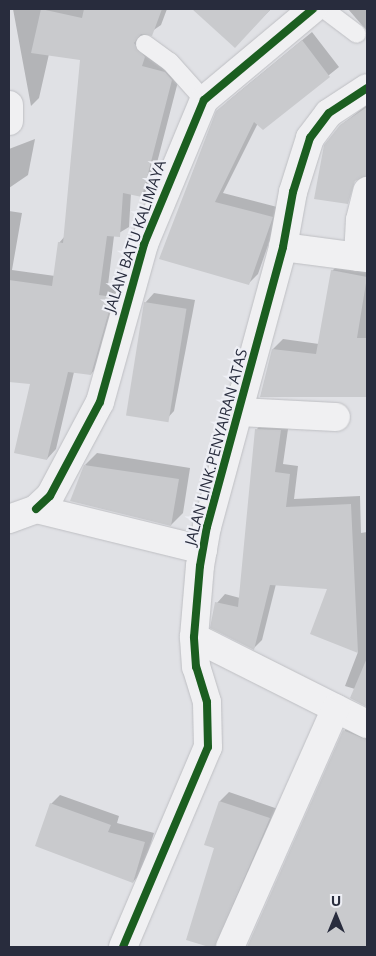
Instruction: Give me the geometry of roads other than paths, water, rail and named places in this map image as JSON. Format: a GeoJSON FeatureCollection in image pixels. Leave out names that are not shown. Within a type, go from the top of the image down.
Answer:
{"type":"FeatureCollection","features":[{"type":"Feature","properties":{"kind":"street","name":"JALAN BATU KALIMAYA"},"geometry":{"type":"LineString","coordinates":[[36,509],[50,496],[100,402],[144,244],[204,100],[313,9]]}},
{"type":"Feature","properties":{"kind":"street","name":"JALAN LINK.PENYAIRAN ATAS"},"geometry":{"type":"LineString","coordinates":[[123,947],[208,747],[207,702],[194,637],[203,550],[283,247],[293,192],[310,138],[329,113],[367,88]]}},
{"type":"Feature","properties":{"kind":"street"},"geometry":{"type":"LineString","coordinates":[[9,106],[9,121]]}},
{"type":"Feature","properties":{"kind":"street"},"geometry":{"type":"LineString","coordinates":[[283,247],[363,258],[360,220],[367,191]]}},
{"type":"Feature","properties":{"kind":"street"},"geometry":{"type":"LineString","coordinates":[[239,412],[336,417]]}},
{"type":"Feature","properties":{"kind":"street"},"geometry":{"type":"LineString","coordinates":[[9,519],[36,509],[203,550]]}},
{"type":"Feature","properties":{"kind":"street"},"geometry":{"type":"LineString","coordinates":[[194,637],[367,724]]}},
{"type":"Feature","properties":{"kind":"street"},"geometry":{"type":"LineString","coordinates":[[230,947],[336,708]]}},
{"type":"Feature","properties":{"kind":"lane"},"geometry":{"type":"LineString","coordinates":[[324,9],[357,34]]}},
{"type":"Feature","properties":{"kind":"lane"},"geometry":{"type":"LineString","coordinates":[[145,44],[170,62],[204,100]]}}]}
